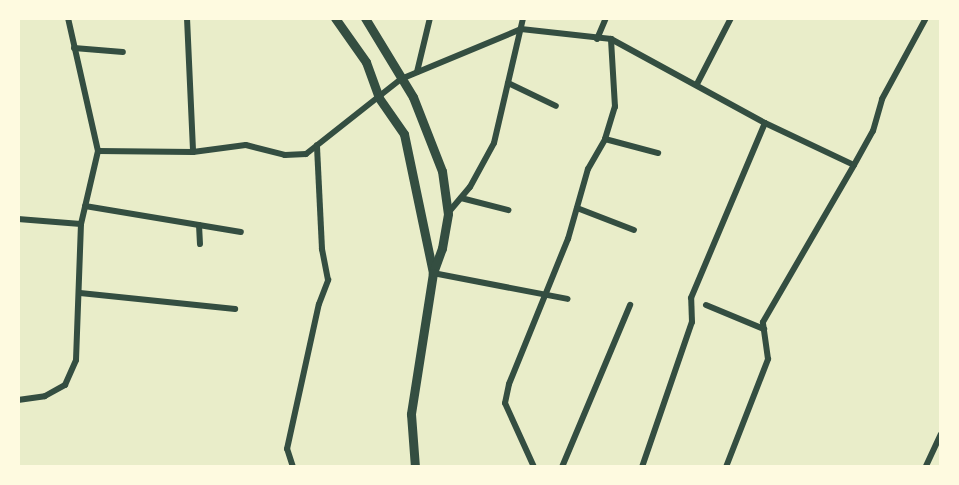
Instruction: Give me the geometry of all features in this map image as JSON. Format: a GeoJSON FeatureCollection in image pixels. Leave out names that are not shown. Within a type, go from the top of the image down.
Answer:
{"type":"FeatureCollection","features":[{"type":"Feature","properties":{"kind":"street"},"geometry":{"type":"LineString","coordinates":[[18,400],[45,396],[65,385],[76,360],[81,224],[98,151],[68,18]]}},
{"type":"Feature","properties":{"kind":"street"},"geometry":{"type":"LineString","coordinates":[[187,18],[193,152]]}},
{"type":"Feature","properties":{"kind":"street"},"geometry":{"type":"LineString","coordinates":[[335,18],[366,62],[379,98],[404,134],[433,273]]}},
{"type":"Feature","properties":{"kind":"street"},"geometry":{"type":"LineString","coordinates":[[365,18],[413,97],[442,171],[448,214],[442,248],[433,273],[411,414],[415,467]]}},
{"type":"Feature","properties":{"kind":"street"},"geometry":{"type":"LineString","coordinates":[[417,72],[430,18]]}},
{"type":"Feature","properties":{"kind":"street"},"geometry":{"type":"LineString","coordinates":[[448,214],[461,198],[494,143],[523,18]]}},
{"type":"Feature","properties":{"kind":"street"},"geometry":{"type":"LineString","coordinates":[[597,39],[606,18]]}},
{"type":"Feature","properties":{"kind":"street"},"geometry":{"type":"LineString","coordinates":[[697,84],[731,18]]}},
{"type":"Feature","properties":{"kind":"street"},"geometry":{"type":"LineString","coordinates":[[726,467],[768,359],[763,322],[873,131],[882,99],[926,18]]}},
{"type":"Feature","properties":{"kind":"street"},"geometry":{"type":"LineString","coordinates":[[98,151],[193,152],[246,145],[285,155],[306,154],[401,79],[520,29],[611,39],[765,123],[854,165]]}},
{"type":"Feature","properties":{"kind":"street"},"geometry":{"type":"LineString","coordinates":[[534,467],[505,403],[509,384],[548,293],[588,169],[604,139],[615,107],[611,39]]}},
{"type":"Feature","properties":{"kind":"street"},"geometry":{"type":"LineString","coordinates":[[74,48],[123,52]]}},
{"type":"Feature","properties":{"kind":"street"},"geometry":{"type":"LineString","coordinates":[[508,83],[556,106]]}},
{"type":"Feature","properties":{"kind":"street"},"geometry":{"type":"LineString","coordinates":[[642,467],[692,322],[692,298],[765,123]]}},
{"type":"Feature","properties":{"kind":"street"},"geometry":{"type":"LineString","coordinates":[[604,139],[658,153]]}},
{"type":"Feature","properties":{"kind":"street"},"geometry":{"type":"LineString","coordinates":[[293,467],[287,449],[319,304],[328,280],[322,249],[317,145]]}},
{"type":"Feature","properties":{"kind":"street"},"geometry":{"type":"LineString","coordinates":[[461,198],[508,210]]}},
{"type":"Feature","properties":{"kind":"street"},"geometry":{"type":"LineString","coordinates":[[85,206],[241,232]]}},
{"type":"Feature","properties":{"kind":"street"},"geometry":{"type":"LineString","coordinates":[[577,208],[634,230]]}},
{"type":"Feature","properties":{"kind":"street"},"geometry":{"type":"LineString","coordinates":[[18,219],[81,224]]}},
{"type":"Feature","properties":{"kind":"street"},"geometry":{"type":"LineString","coordinates":[[199,225],[200,243]]}},
{"type":"Feature","properties":{"kind":"street"},"geometry":{"type":"LineString","coordinates":[[433,273],[548,293],[568,299]]}},
{"type":"Feature","properties":{"kind":"street"},"geometry":{"type":"LineString","coordinates":[[80,293],[235,309]]}},
{"type":"Feature","properties":{"kind":"street"},"geometry":{"type":"LineString","coordinates":[[562,467],[630,305]]}},
{"type":"Feature","properties":{"kind":"street"},"geometry":{"type":"LineString","coordinates":[[706,305],[764,329]]}},
{"type":"Feature","properties":{"kind":"street"},"geometry":{"type":"LineString","coordinates":[[926,466],[941,434]]}}]}
